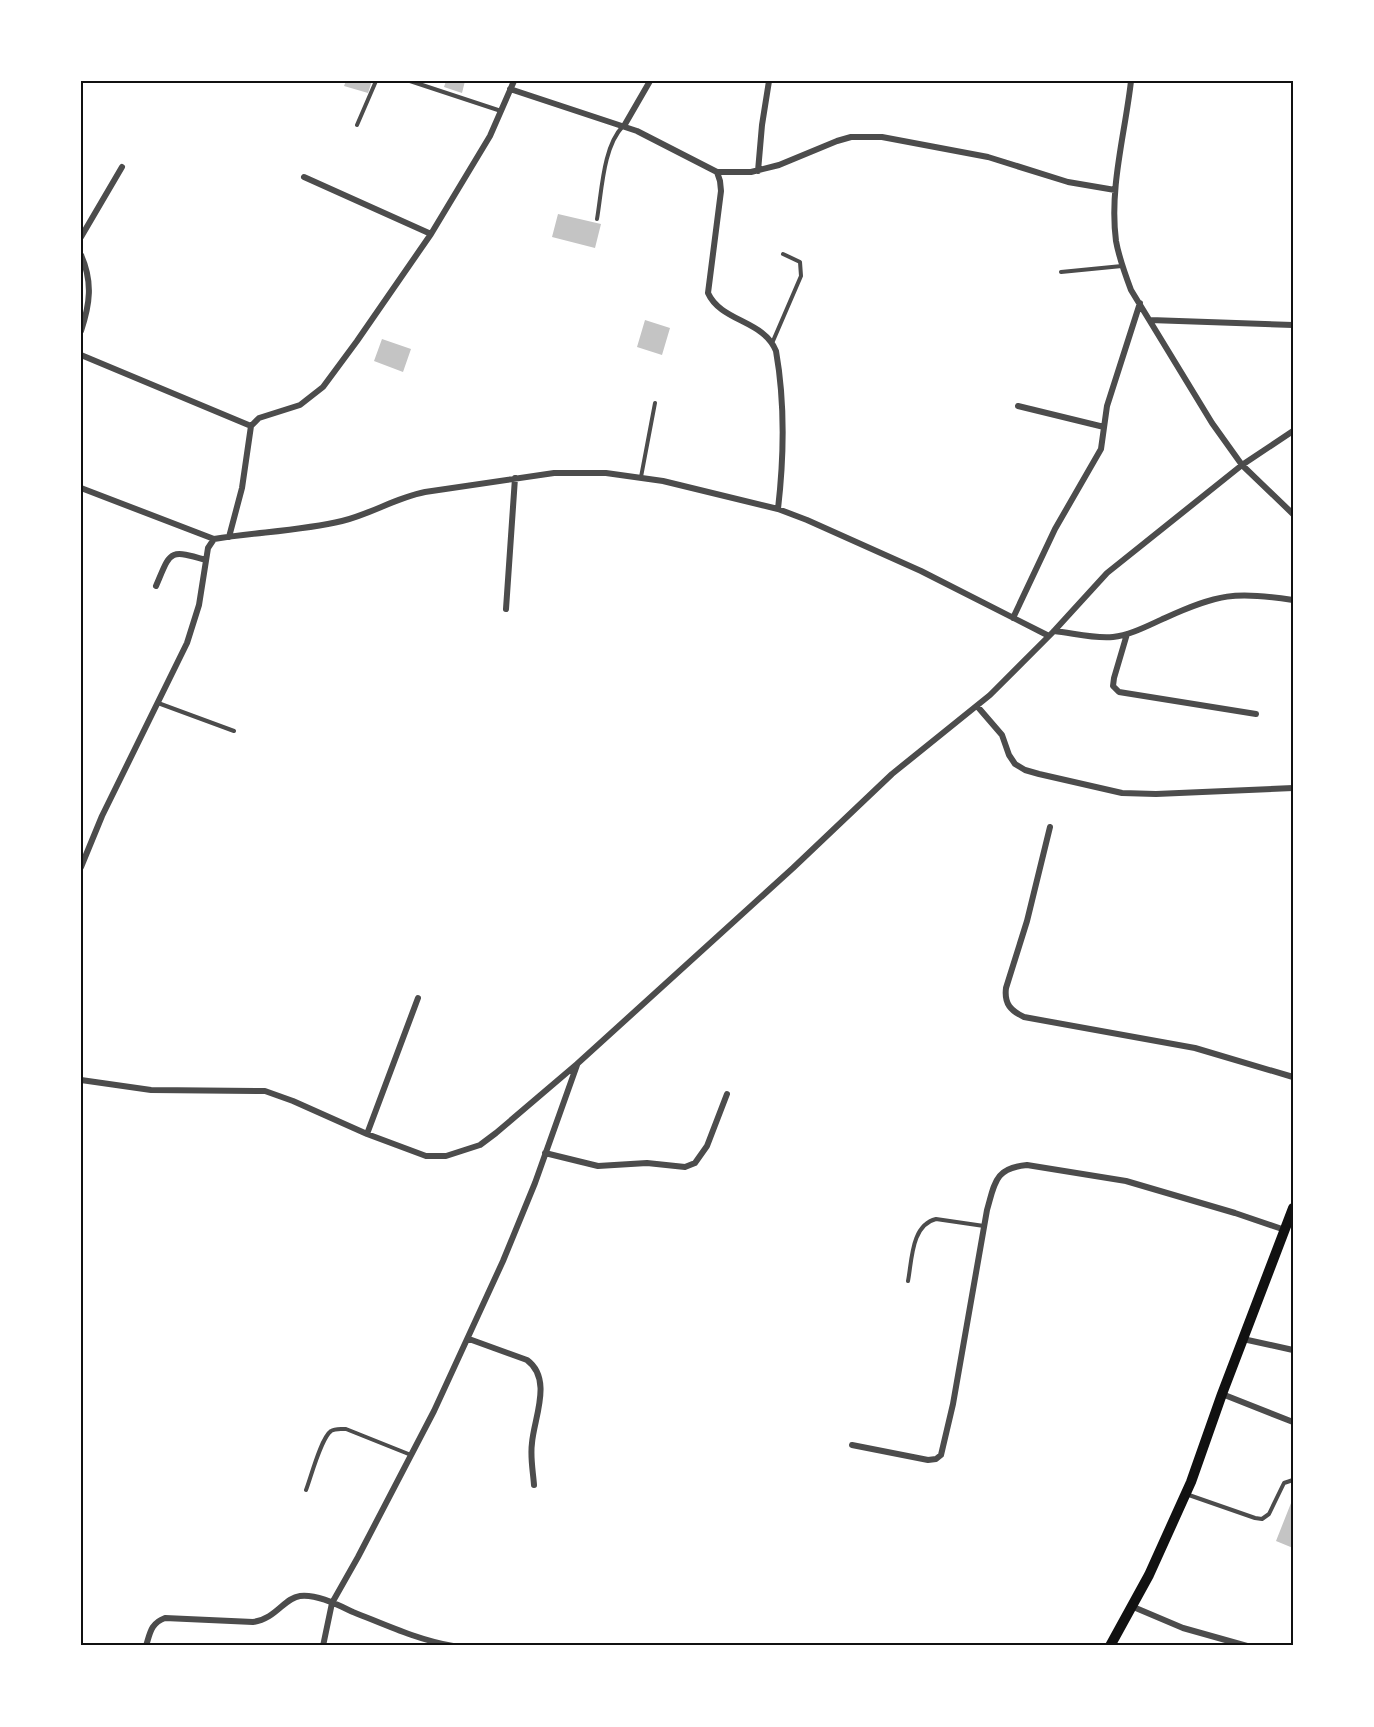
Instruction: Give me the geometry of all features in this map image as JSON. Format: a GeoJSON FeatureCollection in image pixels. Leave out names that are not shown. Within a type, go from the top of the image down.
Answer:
{"type":"FeatureCollection","features":[{"type":"Feature","properties":{"kind":"main road"},"geometry":{"type":"LineString","coordinates":[[1110,1646],[1149,1575],[1185,1494],[1292,1214]]}},
{"type":"Feature","properties":{"kind":"street"},"geometry":{"type":"LineString","coordinates":[[229,537],[242,488],[251,426],[259,418],[300,405],[322,387],[357,341],[431,234],[490,136],[514,81]]}},
{"type":"Feature","properties":{"kind":"street"},"geometry":{"type":"LineString","coordinates":[[624,126],[650,81]]}},
{"type":"Feature","properties":{"kind":"street"},"geometry":{"type":"LineString","coordinates":[[758,171],[769,81]]}},
{"type":"Feature","properties":{"kind":"street"},"geometry":{"type":"LineString","coordinates":[[1131,81],[1115,190],[1116,242],[1122,266],[1131,290],[1212,423],[1242,465],[1293,514]]}},
{"type":"Feature","properties":{"kind":"street"},"geometry":{"type":"LineString","coordinates":[[510,89],[624,126],[717,172],[758,171],[851,137],[882,137],[988,157],[1068,182],[1115,190]]}},
{"type":"Feature","properties":{"kind":"street"},"geometry":{"type":"LineString","coordinates":[[81,237],[122,167]]}},
{"type":"Feature","properties":{"kind":"street"},"geometry":{"type":"LineString","coordinates":[[717,172],[721,191],[708,293],[712,302],[719,308],[757,329],[772,341],[779,366],[782,433],[782,477],[778,509]]}},
{"type":"Feature","properties":{"kind":"street"},"geometry":{"type":"LineString","coordinates":[[304,177],[431,234]]}},
{"type":"Feature","properties":{"kind":"street"},"geometry":{"type":"LineString","coordinates":[[81,255],[90,281],[90,297],[81,331]]}},
{"type":"Feature","properties":{"kind":"street"},"geometry":{"type":"LineString","coordinates":[[1013,618],[1066,508],[1097,458],[1101,448],[1107,406],[1140,303]]}},
{"type":"Feature","properties":{"kind":"street"},"geometry":{"type":"LineString","coordinates":[[1150,321],[1293,325]]}},
{"type":"Feature","properties":{"kind":"street"},"geometry":{"type":"LineString","coordinates":[[81,355],[251,426]]}},
{"type":"Feature","properties":{"kind":"street"},"geometry":{"type":"LineString","coordinates":[[1018,406],[1104,427]]}},
{"type":"Feature","properties":{"kind":"street"},"geometry":{"type":"LineString","coordinates":[[81,1080],[151,1090],[265,1091],[426,1156],[446,1156],[480,1145],[577,1064],[793,868],[892,774],[977,706],[1051,633],[1107,573],[1242,465],[1293,431]]}},
{"type":"Feature","properties":{"kind":"street"},"geometry":{"type":"LineString","coordinates":[[81,488],[214,539],[344,521],[406,496],[554,473],[606,473],[640,477],[778,509],[921,571],[1013,618],[1051,633],[1113,637],[1127,634],[1214,598],[1235,594],[1255,594],[1293,600]]}},
{"type":"Feature","properties":{"kind":"street"},"geometry":{"type":"LineString","coordinates":[[506,609],[515,478]]}},
{"type":"Feature","properties":{"kind":"street"},"geometry":{"type":"LineString","coordinates":[[81,867],[102,816],[180,659],[193,625],[208,548],[214,539]]}},
{"type":"Feature","properties":{"kind":"street"},"geometry":{"type":"LineString","coordinates":[[156,586],[167,558],[172,554],[178,553],[206,560]]}},
{"type":"Feature","properties":{"kind":"street"},"geometry":{"type":"LineString","coordinates":[[1127,634],[1114,678],[1113,686],[1119,692],[1256,714]]}},
{"type":"Feature","properties":{"kind":"street"},"geometry":{"type":"LineString","coordinates":[[977,706],[1002,735],[1015,764],[1039,774],[1122,793],[1156,794],[1293,788]]}},
{"type":"Feature","properties":{"kind":"street"},"geometry":{"type":"LineString","coordinates":[[1050,826],[1027,921],[1006,988],[1007,1004],[1013,1011],[1024,1017],[1195,1048],[1293,1077]]}},
{"type":"Feature","properties":{"kind":"street"},"geometry":{"type":"LineString","coordinates":[[367,1134],[418,998]]}},
{"type":"Feature","properties":{"kind":"street"},"geometry":{"type":"LineString","coordinates":[[323,1646],[332,1603],[411,1455],[469,1339],[503,1261],[577,1064]]}},
{"type":"Feature","properties":{"kind":"street"},"geometry":{"type":"LineString","coordinates":[[545,1153],[598,1166],[647,1163],[686,1167],[695,1163],[707,1146],[727,1094]]}},
{"type":"Feature","properties":{"kind":"street"},"geometry":{"type":"LineString","coordinates":[[852,1445],[928,1460],[936,1459],[941,1455],[996,1180],[1002,1173],[1013,1167],[1028,1165],[1125,1181],[1235,1213],[1284,1230]]}},
{"type":"Feature","properties":{"kind":"street"},"geometry":{"type":"LineString","coordinates":[[469,1339],[534,1364],[541,1394],[531,1445],[534,1485]]}},
{"type":"Feature","properties":{"kind":"street"},"geometry":{"type":"LineString","coordinates":[[1243,1339],[1293,1350]]}},
{"type":"Feature","properties":{"kind":"street"},"geometry":{"type":"LineString","coordinates":[[1222,1394],[1293,1422]]}},
{"type":"Feature","properties":{"kind":"street"},"geometry":{"type":"LineString","coordinates":[[146,1646],[151,1628],[157,1621],[165,1618],[253,1622],[268,1619],[296,1597],[303,1596],[332,1603],[414,1636],[453,1646]]}},
{"type":"Feature","properties":{"kind":"street"},"geometry":{"type":"LineString","coordinates":[[1131,1606],[1183,1628],[1247,1646]]}},
{"type":"Feature","properties":{"kind":"lane"},"geometry":{"type":"LineString","coordinates":[[357,125],[376,81]]}},
{"type":"Feature","properties":{"kind":"lane"},"geometry":{"type":"LineString","coordinates":[[410,81],[501,111]]}},
{"type":"Feature","properties":{"kind":"lane"},"geometry":{"type":"LineString","coordinates":[[597,219],[610,148],[616,134],[624,126]]}},
{"type":"Feature","properties":{"kind":"lane"},"geometry":{"type":"LineString","coordinates":[[772,341],[802,269],[800,262],[783,254]]}},
{"type":"Feature","properties":{"kind":"lane"},"geometry":{"type":"LineString","coordinates":[[1060,272],[1122,266]]}},
{"type":"Feature","properties":{"kind":"lane"},"geometry":{"type":"LineString","coordinates":[[640,477],[654,403]]}},
{"type":"Feature","properties":{"kind":"lane"},"geometry":{"type":"LineString","coordinates":[[158,704],[234,731]]}},
{"type":"Feature","properties":{"kind":"lane"},"geometry":{"type":"LineString","coordinates":[[908,1281],[916,1237],[929,1221],[936,1219],[985,1226]]}},
{"type":"Feature","properties":{"kind":"lane"},"geometry":{"type":"LineString","coordinates":[[306,1490],[325,1440],[330,1431],[337,1428],[378,1441],[411,1455]]}},
{"type":"Feature","properties":{"kind":"lane"},"geometry":{"type":"LineString","coordinates":[[1185,1494],[1262,1519],[1269,1514],[1284,1483],[1293,1480]]}},
{"type":"Feature","properties":{"kind":"building"},"geometry":{"type":"Polygon","coordinates":[[[346,81],[372,81],[368,93],[344,86],[346,81]]]}},
{"type":"Feature","properties":{"kind":"building"},"geometry":{"type":"Polygon","coordinates":[[[446,81],[465,81],[462,93],[444,87],[446,81]]]}},
{"type":"Feature","properties":{"kind":"building"},"geometry":{"type":"Polygon","coordinates":[[[558,214],[601,224],[595,248],[552,237],[558,214]]]}},
{"type":"Feature","properties":{"kind":"building"},"geometry":{"type":"Polygon","coordinates":[[[645,320],[670,328],[662,355],[637,347],[645,320]]]}},
{"type":"Feature","properties":{"kind":"building"},"geometry":{"type":"Polygon","coordinates":[[[382,339],[411,349],[403,372],[374,361],[382,339]]]}},
{"type":"Feature","properties":{"kind":"building"},"geometry":{"type":"Polygon","coordinates":[[[1293,1498],[1293,1548],[1276,1541],[1293,1498]]]}}]}
